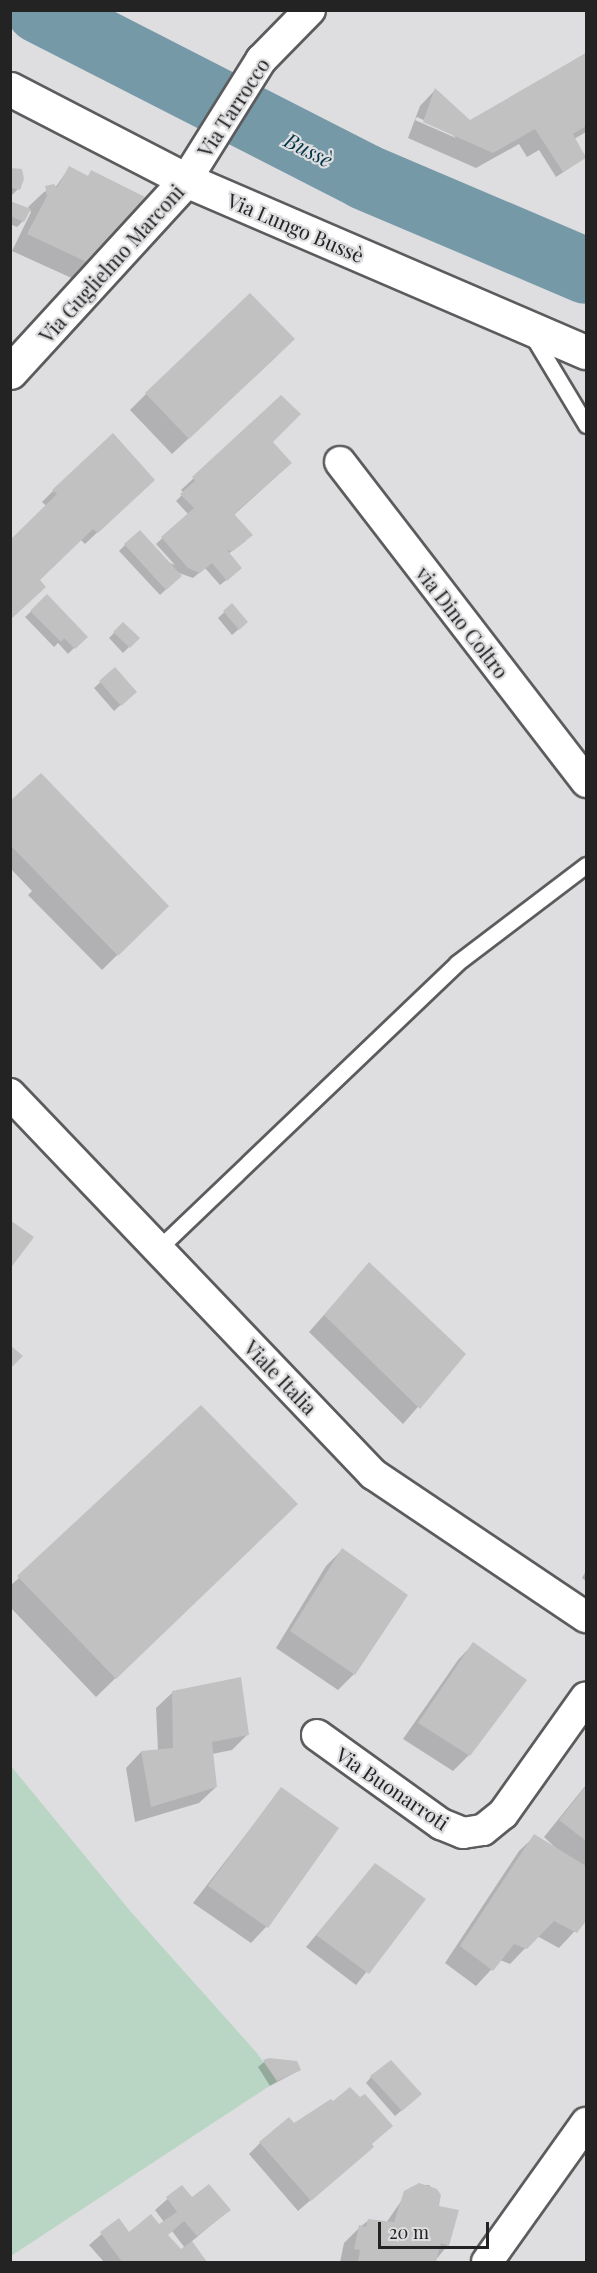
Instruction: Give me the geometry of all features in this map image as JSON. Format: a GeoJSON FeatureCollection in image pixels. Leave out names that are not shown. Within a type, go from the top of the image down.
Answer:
{"type":"FeatureCollection","features":[{"type":"Feature","properties":{"kind":"main road","name":"Via Lungo Bussè"},"geometry":{"type":"LineString","coordinates":[[10,89],[186,180],[586,352]]}},
{"type":"Feature","properties":{"kind":"main road","name":"Via Guglielmo Marconi"},"geometry":{"type":"LineString","coordinates":[[10,372],[186,180]]}},
{"type":"Feature","properties":{"kind":"street","name":"Via Tarrocco"},"geometry":{"type":"LineString","coordinates":[[186,180],[260,62],[309,11]]}},
{"type":"Feature","properties":{"kind":"street","name":"via Dino Coltro"},"geometry":{"type":"LineString","coordinates":[[340,462],[586,782]]}},
{"type":"Feature","properties":{"kind":"street","name":"Viale Italia"},"geometry":{"type":"LineString","coordinates":[[10,1094],[373,1474],[586,1617]]}},
{"type":"Feature","properties":{"kind":"street","name":"Via Buonarroti"},"geometry":{"type":"LineString","coordinates":[[317,1735],[441,1824],[463,1833],[483,1830],[503,1814],[586,1697]]}},
{"type":"Feature","properties":{"kind":"street"},"geometry":{"type":"LineString","coordinates":[[487,2262],[586,2123]]}},
{"type":"Feature","properties":{"kind":"lane"},"geometry":{"type":"LineString","coordinates":[[527,326],[586,425]]}},
{"type":"Feature","properties":{"kind":"lane"},"geometry":{"type":"LineString","coordinates":[[158,1249],[457,963],[586,865]]}},
{"type":"Feature","properties":{"kind":"green space"},"geometry":{"type":"Polygon","coordinates":[[[11,1766],[131,1912],[257,2053],[277,2081],[11,2256],[11,1766]]]}},
{"type":"Feature","properties":{"kind":"building"},"geometry":{"type":"Polygon","coordinates":[[[586,53],[586,126],[573,134],[586,158],[563,172],[535,129],[493,153],[423,122],[435,88],[470,120],[586,53]]]}},
{"type":"Feature","properties":{"kind":"building"},"geometry":{"type":"Polygon","coordinates":[[[69,166],[88,176],[91,170],[145,197],[122,238],[93,265],[27,234],[47,196],[45,186],[54,184],[57,188],[69,166]]]}},
{"type":"Feature","properties":{"kind":"building"},"geometry":{"type":"Polygon","coordinates":[[[10,168],[22,169],[24,179],[20,190],[10,187],[10,168]]]}},
{"type":"Feature","properties":{"kind":"building"},"geometry":{"type":"Polygon","coordinates":[[[10,201],[31,209],[24,222],[10,216],[10,201]]]}},
{"type":"Feature","properties":{"kind":"building"},"geometry":{"type":"Polygon","coordinates":[[[250,293],[295,339],[189,439],[145,393],[250,293]]]}},
{"type":"Feature","properties":{"kind":"building"},"geometry":{"type":"Polygon","coordinates":[[[281,395],[301,414],[273,442],[292,463],[235,515],[253,535],[233,551],[227,550],[242,568],[227,581],[212,563],[200,573],[188,568],[161,537],[194,508],[180,494],[195,481],[192,477],[281,395]]]}},
{"type":"Feature","properties":{"kind":"building"},"geometry":{"type":"Polygon","coordinates":[[[113,433],[155,480],[98,533],[93,529],[40,580],[46,587],[10,620],[10,540],[57,494],[52,490],[113,433]]]}},
{"type":"Feature","properties":{"kind":"building"},"geometry":{"type":"Polygon","coordinates":[[[140,530],[182,576],[166,590],[124,544],[140,530]]]}},
{"type":"Feature","properties":{"kind":"building"},"geometry":{"type":"Polygon","coordinates":[[[47,594],[88,637],[75,649],[64,638],[61,642],[30,611],[47,594]]]}},
{"type":"Feature","properties":{"kind":"building"},"geometry":{"type":"Polygon","coordinates":[[[232,603],[248,622],[239,630],[223,611],[232,603]]]}},
{"type":"Feature","properties":{"kind":"building"},"geometry":{"type":"Polygon","coordinates":[[[123,622],[140,638],[130,648],[113,632],[123,622]]]}},
{"type":"Feature","properties":{"kind":"building"},"geometry":{"type":"Polygon","coordinates":[[[115,667],[137,692],[121,706],[99,681],[115,667]]]}},
{"type":"Feature","properties":{"kind":"building"},"geometry":{"type":"Polygon","coordinates":[[[41,773],[169,906],[118,956],[10,845],[10,801],[41,773]]]}},
{"type":"Feature","properties":{"kind":"building"},"geometry":{"type":"Polygon","coordinates":[[[10,1220],[34,1237],[10,1269],[10,1220]]]}},
{"type":"Feature","properties":{"kind":"building"},"geometry":{"type":"Polygon","coordinates":[[[369,1262],[466,1354],[420,1409],[324,1315],[369,1262]]]}},
{"type":"Feature","properties":{"kind":"building"},"geometry":{"type":"Polygon","coordinates":[[[10,1345],[23,1356],[10,1369],[10,1345]]]}},
{"type":"Feature","properties":{"kind":"building"},"geometry":{"type":"Polygon","coordinates":[[[201,1405],[298,1504],[116,1679],[17,1576],[201,1405]]]}},
{"type":"Feature","properties":{"kind":"building"},"geometry":{"type":"Polygon","coordinates":[[[342,1548],[408,1595],[355,1675],[290,1631],[342,1548]]]}},
{"type":"Feature","properties":{"kind":"building"},"geometry":{"type":"Polygon","coordinates":[[[473,1642],[527,1680],[470,1756],[418,1723],[473,1642]]]}},
{"type":"Feature","properties":{"kind":"building"},"geometry":{"type":"Polygon","coordinates":[[[241,1677],[249,1735],[212,1742],[217,1787],[151,1807],[141,1751],[173,1748],[172,1691],[241,1677]]]}},
{"type":"Feature","properties":{"kind":"building"},"geometry":{"type":"Polygon","coordinates":[[[586,1786],[586,1841],[559,1820],[586,1786]]]}},
{"type":"Feature","properties":{"kind":"building"},"geometry":{"type":"Polygon","coordinates":[[[281,1787],[339,1828],[268,1928],[208,1886],[281,1787]]]}},
{"type":"Feature","properties":{"kind":"building"},"geometry":{"type":"Polygon","coordinates":[[[534,1834],[586,1866],[586,1921],[577,1933],[554,1921],[527,1949],[514,1944],[493,1971],[460,1946],[534,1834]]]}},
{"type":"Feature","properties":{"kind":"building"},"geometry":{"type":"Polygon","coordinates":[[[375,1863],[426,1899],[369,1974],[316,1935],[375,1863]]]}},
{"type":"Feature","properties":{"kind":"building"},"geometry":{"type":"Polygon","coordinates":[[[269,2058],[297,2061],[301,2070],[277,2081],[263,2060],[269,2058]]]}},
{"type":"Feature","properties":{"kind":"building"},"geometry":{"type":"Polygon","coordinates":[[[391,2060],[422,2094],[402,2111],[370,2076],[391,2060]]]}},
{"type":"Feature","properties":{"kind":"building"},"geometry":{"type":"Polygon","coordinates":[[[350,2087],[360,2097],[365,2094],[393,2126],[372,2144],[374,2147],[311,2201],[259,2142],[289,2117],[294,2123],[331,2099],[333,2101],[350,2087]]]}},
{"type":"Feature","properties":{"kind":"building"},"geometry":{"type":"Polygon","coordinates":[[[419,2183],[437,2189],[441,2195],[439,2206],[459,2210],[449,2246],[441,2243],[436,2262],[358,2262],[360,2250],[354,2249],[359,2225],[366,2227],[368,2219],[394,2222],[404,2191],[419,2183]]]}},
{"type":"Feature","properties":{"kind":"building"},"geometry":{"type":"Polygon","coordinates":[[[209,2184],[231,2210],[197,2236],[184,2221],[168,2235],[181,2249],[192,2241],[207,2262],[122,2262],[100,2232],[119,2218],[129,2232],[151,2214],[159,2224],[177,2212],[166,2197],[182,2185],[192,2197],[209,2184]]]}},
{"type":"Feature","properties":{"kind":"waterway","name":"Bussè"},"geometry":{"type":"LineString","coordinates":[[39,10],[365,177],[586,271]]}}]}
